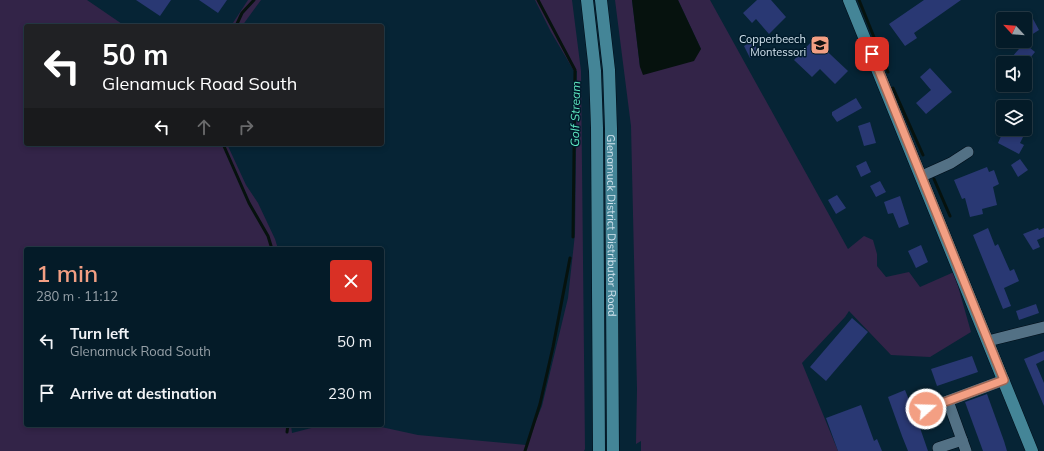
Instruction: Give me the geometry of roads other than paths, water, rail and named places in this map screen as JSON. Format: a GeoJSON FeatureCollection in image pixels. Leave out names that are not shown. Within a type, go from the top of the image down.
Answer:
{"type":"FeatureCollection","features":[{"type":"Feature","properties":{"kind":"main road","name":"Glenamuck District Distributor Road"},"geometry":{"type":"LineString","coordinates":[[587,0],[595,71],[597,128],[599,451]]}},
{"type":"Feature","properties":{"kind":"main road","name":"Glenamuck District Distributor Road"},"geometry":{"type":"LineString","coordinates":[[601,0],[609,70],[611,128],[612,451]]}},
{"type":"Feature","properties":{"kind":"main road"},"geometry":{"type":"LineString","coordinates":[[850,0],[1032,451]]}},
{"type":"Feature","properties":{"kind":"street"},"geometry":{"type":"LineString","coordinates":[[922,176],[952,163],[968,152]]}},
{"type":"Feature","properties":{"kind":"street"},"geometry":{"type":"LineString","coordinates":[[988,341],[1044,327]]}},
{"type":"Feature","properties":{"kind":"street"},"geometry":{"type":"LineString","coordinates":[[926,409],[1004,380]]}},
{"type":"Feature","properties":{"kind":"street"},"geometry":{"type":"LineString","coordinates":[[948,401],[966,451]]}},
{"type":"Feature","properties":{"kind":"street"},"geometry":{"type":"LineString","coordinates":[[938,448],[962,440]]}},
{"type":"Feature","properties":{"kind":"waterway"},"geometry":{"type":"LineString","coordinates":[[237,24],[242,13],[254,0]]}},
{"type":"Feature","properties":{"kind":"waterway","name":"Golf Stream"},"geometry":{"type":"LineString","coordinates":[[538,0],[575,70],[573,237]]}},
{"type":"Feature","properties":{"kind":"waterway"},"geometry":{"type":"LineString","coordinates":[[859,0],[888,72]]}},
{"type":"Feature","properties":{"kind":"waterway"},"geometry":{"type":"LineString","coordinates":[[893,88],[923,155]]}},
{"type":"Feature","properties":{"kind":"waterway"},"geometry":{"type":"LineString","coordinates":[[224,146],[249,203],[268,236],[271,247]]}},
{"type":"Feature","properties":{"kind":"waterway"},"geometry":{"type":"LineString","coordinates":[[934,179],[950,216]]}},
{"type":"Feature","properties":{"kind":"waterway","name":"Golf Stream"},"geometry":{"type":"LineString","coordinates":[[525,451],[540,404],[553,347],[570,258]]}},
{"type":"Feature","properties":{"kind":"waterway"},"geometry":{"type":"LineString","coordinates":[[287,432],[288,427]]}},
{"type":"Feature","properties":{"kind":"place","name":"Copperbeech Montessori"},"geometry":{"type":"Point","coordinates":[820,45]}}]}
